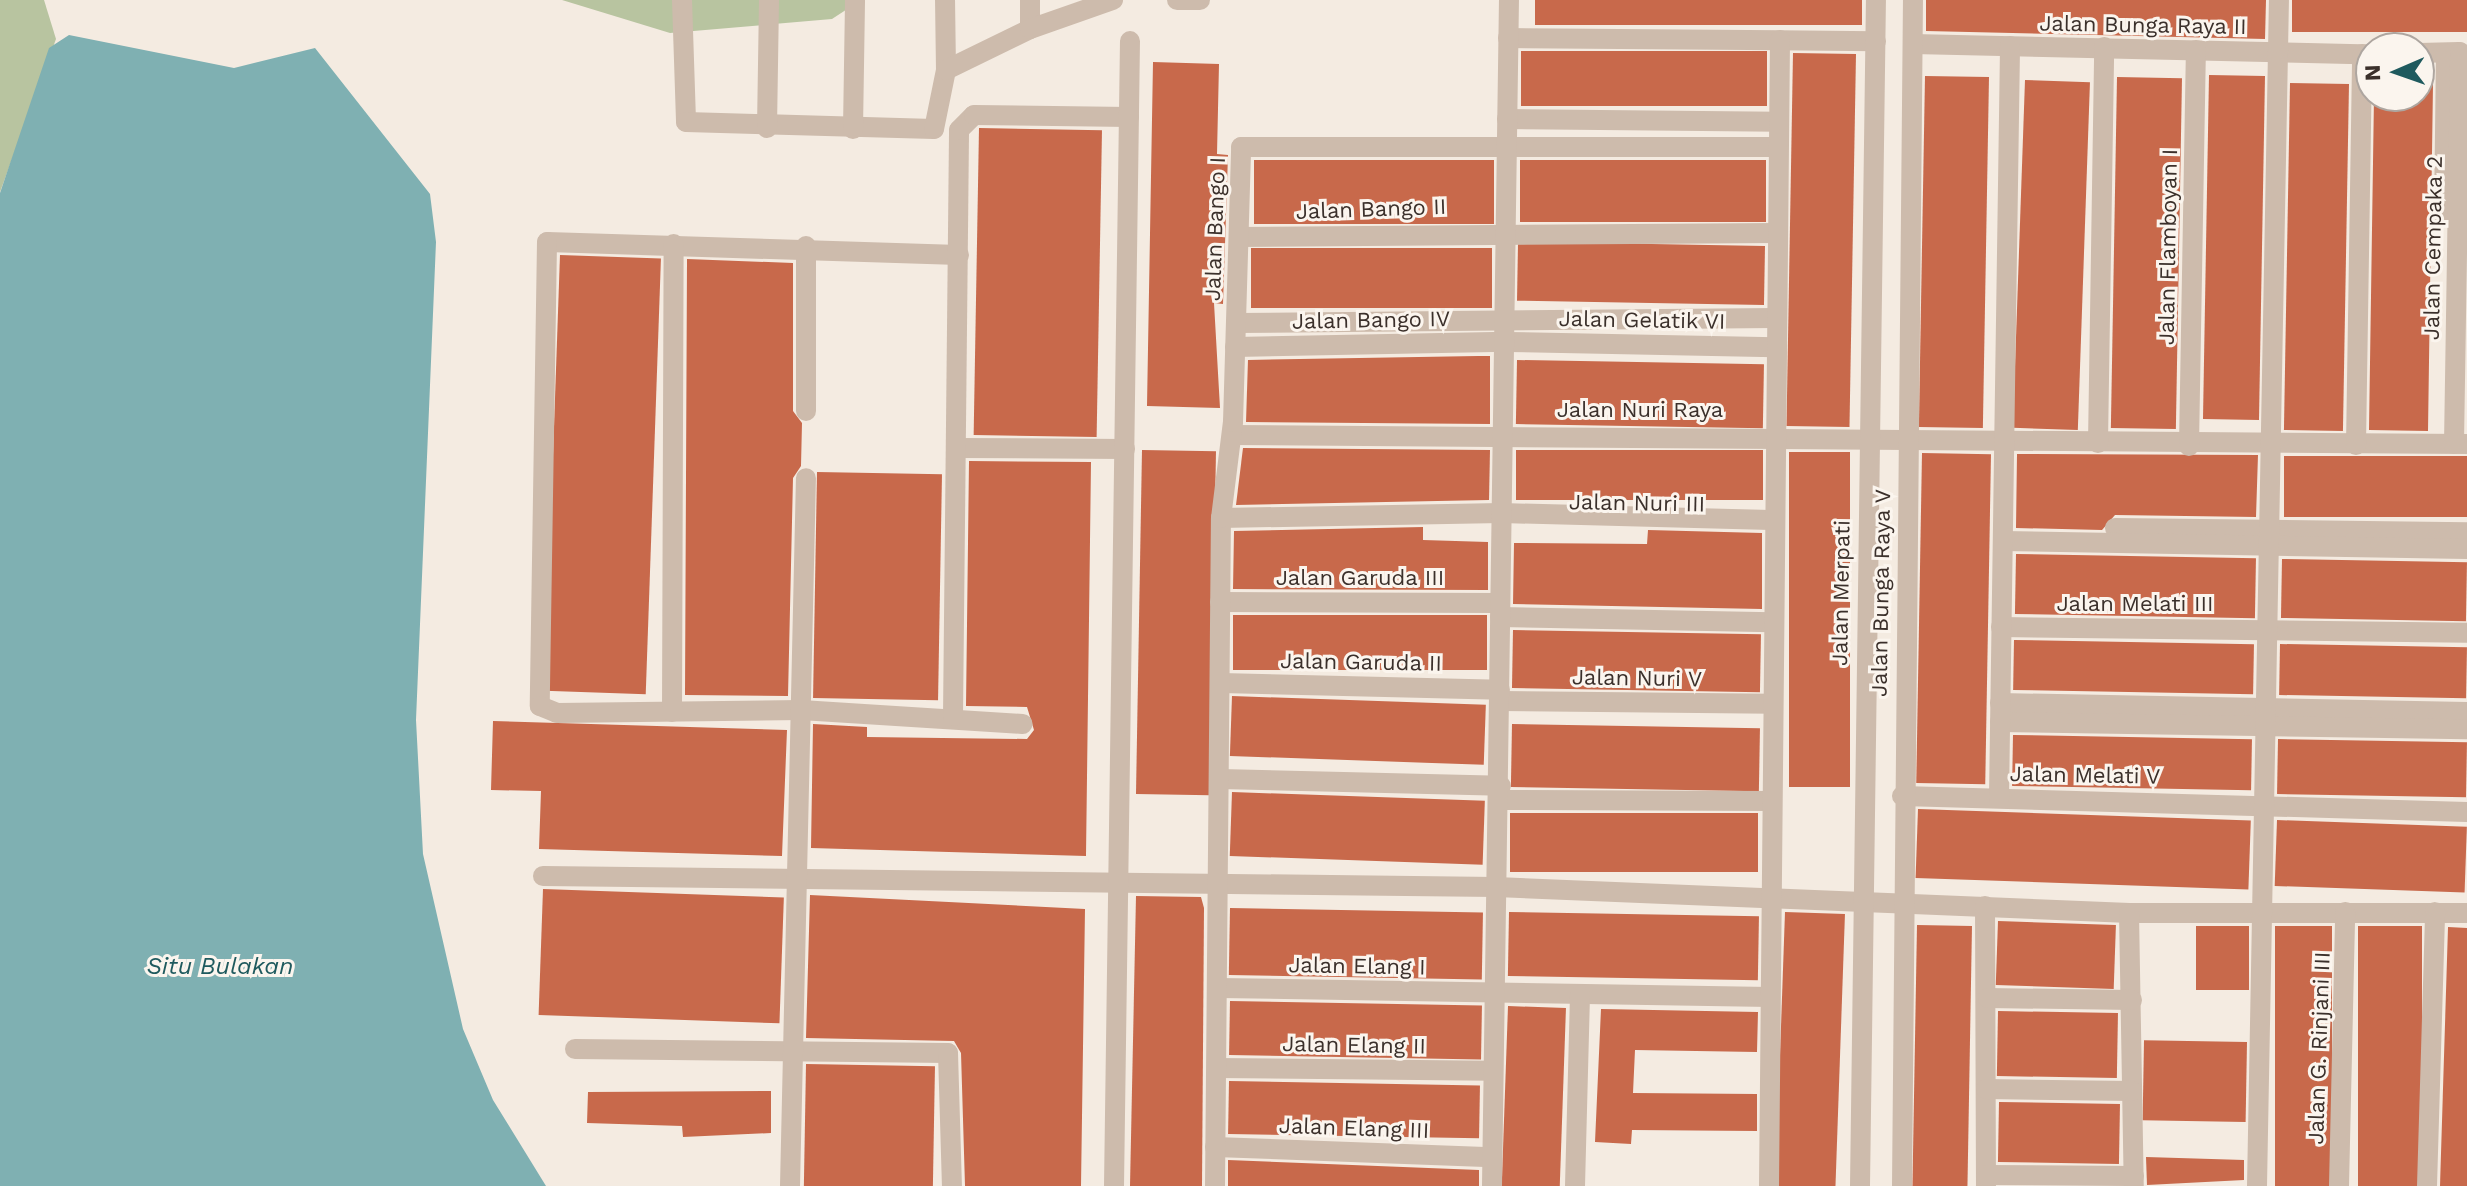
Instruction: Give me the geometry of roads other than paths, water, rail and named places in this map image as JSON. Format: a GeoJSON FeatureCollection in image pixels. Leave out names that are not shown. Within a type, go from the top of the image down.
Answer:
{"type":"FeatureCollection","features":[{"type":"Feature","properties":{"kind":"street"},"geometry":{"type":"LineString","coordinates":[[682,0],[686,122],[767,128],[853,129],[934,129],[946,70],[945,0]]}},
{"type":"Feature","properties":{"kind":"street"},"geometry":{"type":"LineString","coordinates":[[767,128],[769,0]]}},
{"type":"Feature","properties":{"kind":"street"},"geometry":{"type":"LineString","coordinates":[[853,129],[855,0]]}},
{"type":"Feature","properties":{"kind":"street"},"geometry":{"type":"LineString","coordinates":[[1030,0],[1030,29]]}},
{"type":"Feature","properties":{"kind":"street"},"geometry":{"type":"LineString","coordinates":[[946,70],[1030,29],[1113,0]]}},
{"type":"Feature","properties":{"kind":"street"},"geometry":{"type":"LineString","coordinates":[[1177,0],[1200,0]]}},
{"type":"Feature","properties":{"kind":"street"},"geometry":{"type":"LineString","coordinates":[[1492,1186],[1491,1071],[1501,793],[1500,610],[1507,434],[1508,318],[1504,230],[1509,0]]}},
{"type":"Feature","properties":{"kind":"street","name":"Jalan Merpati"},"geometry":{"type":"LineString","coordinates":[[1860,1186],[1866,437],[1876,0]]}},
{"type":"Feature","properties":{"kind":"street","name":"Jalan Bunga Raya V"},"geometry":{"type":"LineString","coordinates":[[1902,1186],[1902,796],[1913,0]]}},
{"type":"Feature","properties":{"kind":"street"},"geometry":{"type":"LineString","coordinates":[[2257,1186],[2267,801],[2279,0]]}},
{"type":"Feature","properties":{"kind":"street"},"geometry":{"type":"LineString","coordinates":[[1508,38],[1876,41]]}},
{"type":"Feature","properties":{"kind":"street"},"geometry":{"type":"LineString","coordinates":[[1769,1186],[1773,893],[1771,524],[1780,40]]}},
{"type":"Feature","properties":{"kind":"street"},"geometry":{"type":"LineString","coordinates":[[1114,1186],[1130,41]]}},
{"type":"Feature","properties":{"kind":"street","name":"Jalan Bunga Raya II"},"geometry":{"type":"LineString","coordinates":[[1913,44],[2355,54]]}},
{"type":"Feature","properties":{"kind":"street"},"geometry":{"type":"LineString","coordinates":[[1999,798],[2010,46]]}},
{"type":"Feature","properties":{"kind":"street"},"geometry":{"type":"LineString","coordinates":[[2098,443],[2104,47]]}},
{"type":"Feature","properties":{"kind":"street","name":"Jalan Flamboyan I"},"geometry":{"type":"LineString","coordinates":[[2189,446],[2196,50]]}},
{"type":"Feature","properties":{"kind":"street"},"geometry":{"type":"LineString","coordinates":[[2435,53],[2458,53]]}},
{"type":"Feature","properties":{"kind":"street","name":"Jalan Cempaka 2"},"geometry":{"type":"LineString","coordinates":[[2454,444],[2449,364],[2458,53]]}},
{"type":"Feature","properties":{"kind":"street"},"geometry":{"type":"LineString","coordinates":[[2356,445],[2365,112]]}},
{"type":"Feature","properties":{"kind":"street"},"geometry":{"type":"LineString","coordinates":[[953,716],[963,124],[974,115],[1129,117]]}},
{"type":"Feature","properties":{"kind":"street"},"geometry":{"type":"LineString","coordinates":[[1507,119],[1778,122]]}},
{"type":"Feature","properties":{"kind":"street"},"geometry":{"type":"LineString","coordinates":[[1723,123],[1723,148]]}},
{"type":"Feature","properties":{"kind":"street","name":"Jalan Bango I"},"geometry":{"type":"LineString","coordinates":[[1215,1186],[1221,518],[1232,435],[1239,237],[1237,156],[1246,145],[1507,145]]}},
{"type":"Feature","properties":{"kind":"street"},"geometry":{"type":"LineString","coordinates":[[1507,145],[1778,147]]}},
{"type":"Feature","properties":{"kind":"street","name":"Jalan Bango II"},"geometry":{"type":"LineString","coordinates":[[1239,237],[1504,230],[1777,233]]}},
{"type":"Feature","properties":{"kind":"street"},"geometry":{"type":"LineString","coordinates":[[672,712],[674,244]]}},
{"type":"Feature","properties":{"kind":"street"},"geometry":{"type":"LineString","coordinates":[[959,255],[806,246],[545,245],[540,690],[545,712],[801,710],[953,716],[1023,724]]}},
{"type":"Feature","properties":{"kind":"street"},"geometry":{"type":"LineString","coordinates":[[806,246],[806,411]]}},
{"type":"Feature","properties":{"kind":"street"},"geometry":{"type":"LineString","coordinates":[[1236,323],[1508,318],[1775,318]]}},
{"type":"Feature","properties":{"kind":"street","name":"Jalan Bango IV"},"geometry":{"type":"LineString","coordinates":[[1235,347],[1507,342]]}},
{"type":"Feature","properties":{"kind":"street","name":"Jalan Gelatik VI"},"geometry":{"type":"LineString","coordinates":[[1507,342],[1775,347]]}},
{"type":"Feature","properties":{"kind":"street","name":"Jalan Nuri Raya"},"geometry":{"type":"LineString","coordinates":[[1232,435],[1774,434],[2189,446],[2454,444]]}},
{"type":"Feature","properties":{"kind":"street"},"geometry":{"type":"LineString","coordinates":[[957,448],[1125,449]]}},
{"type":"Feature","properties":{"kind":"street"},"geometry":{"type":"LineString","coordinates":[[790,1186],[806,478]]}},
{"type":"Feature","properties":{"kind":"street","name":"Jalan Nuri III"},"geometry":{"type":"LineString","coordinates":[[1221,518],[1771,524]]}},
{"type":"Feature","properties":{"kind":"street"},"geometry":{"type":"LineString","coordinates":[[2424,541],[2467,532]]}},
{"type":"Feature","properties":{"kind":"street"},"geometry":{"type":"LineString","coordinates":[[2003,534],[2269,536],[2424,541],[2467,549]]}},
{"type":"Feature","properties":{"kind":"street","name":"Jalan Garuda III"},"geometry":{"type":"LineString","coordinates":[[1220,602],[1772,622]]}},
{"type":"Feature","properties":{"kind":"street","name":"Jalan Melati III"},"geometry":{"type":"LineString","coordinates":[[2001,627],[2467,633]]}},
{"type":"Feature","properties":{"kind":"street","name":"Jalan Garuda II"},"geometry":{"type":"LineString","coordinates":[[1221,683],[1500,701],[1772,710]]}},
{"type":"Feature","properties":{"kind":"street"},"geometry":{"type":"LineString","coordinates":[[2396,719],[2467,712]]}},
{"type":"Feature","properties":{"kind":"street"},"geometry":{"type":"LineString","coordinates":[[2000,713],[2396,719],[2467,729]]}},
{"type":"Feature","properties":{"kind":"street"},"geometry":{"type":"LineString","coordinates":[[1220,779],[1501,793],[1772,801]]}},
{"type":"Feature","properties":{"kind":"street","name":"Jalan Melati V"},"geometry":{"type":"LineString","coordinates":[[1902,796],[2267,801],[2467,812]]}},
{"type":"Feature","properties":{"kind":"street"},"geometry":{"type":"LineString","coordinates":[[543,876],[795,883],[1117,882],[1496,887],[1773,893],[1902,905],[2129,913],[2467,913]]}},
{"type":"Feature","properties":{"kind":"street"},"geometry":{"type":"LineString","coordinates":[[1985,906],[1988,998],[1986,1180],[2134,1181],[2129,913]]}},
{"type":"Feature","properties":{"kind":"street","name":"Jalan G. Rinjani III"},"geometry":{"type":"LineString","coordinates":[[2339,1186],[2345,912]]}},
{"type":"Feature","properties":{"kind":"street"},"geometry":{"type":"LineString","coordinates":[[2427,1186],[2435,912]]}},
{"type":"Feature","properties":{"kind":"street","name":"Jalan Elang I"},"geometry":{"type":"LineString","coordinates":[[1219,988],[1770,997]]}},
{"type":"Feature","properties":{"kind":"street"},"geometry":{"type":"LineString","coordinates":[[1575,1186],[1580,995]]}},
{"type":"Feature","properties":{"kind":"street"},"geometry":{"type":"LineString","coordinates":[[1988,998],[2132,1000]]}},
{"type":"Feature","properties":{"kind":"street"},"geometry":{"type":"LineString","coordinates":[[575,1049],[948,1053],[952,1186]]}},
{"type":"Feature","properties":{"kind":"street","name":"Jalan Elang II"},"geometry":{"type":"LineString","coordinates":[[1217,1068],[1491,1071]]}},
{"type":"Feature","properties":{"kind":"street"},"geometry":{"type":"LineString","coordinates":[[1986,1089],[2132,1091]]}},
{"type":"Feature","properties":{"kind":"street","name":"Jalan Elang III"},"geometry":{"type":"LineString","coordinates":[[1215,1147],[1492,1157]]}},
{"type":"Feature","properties":{"kind":"water","name":"Situ Bulakan"},"geometry":{"type":"Polygon","coordinates":[[[69,35],[234,68],[315,48],[430,194],[436,242],[416,720],[423,854],[463,1029],[493,1100],[546,1186],[0,1186],[0,193],[49,48],[69,35]]]}}]}
